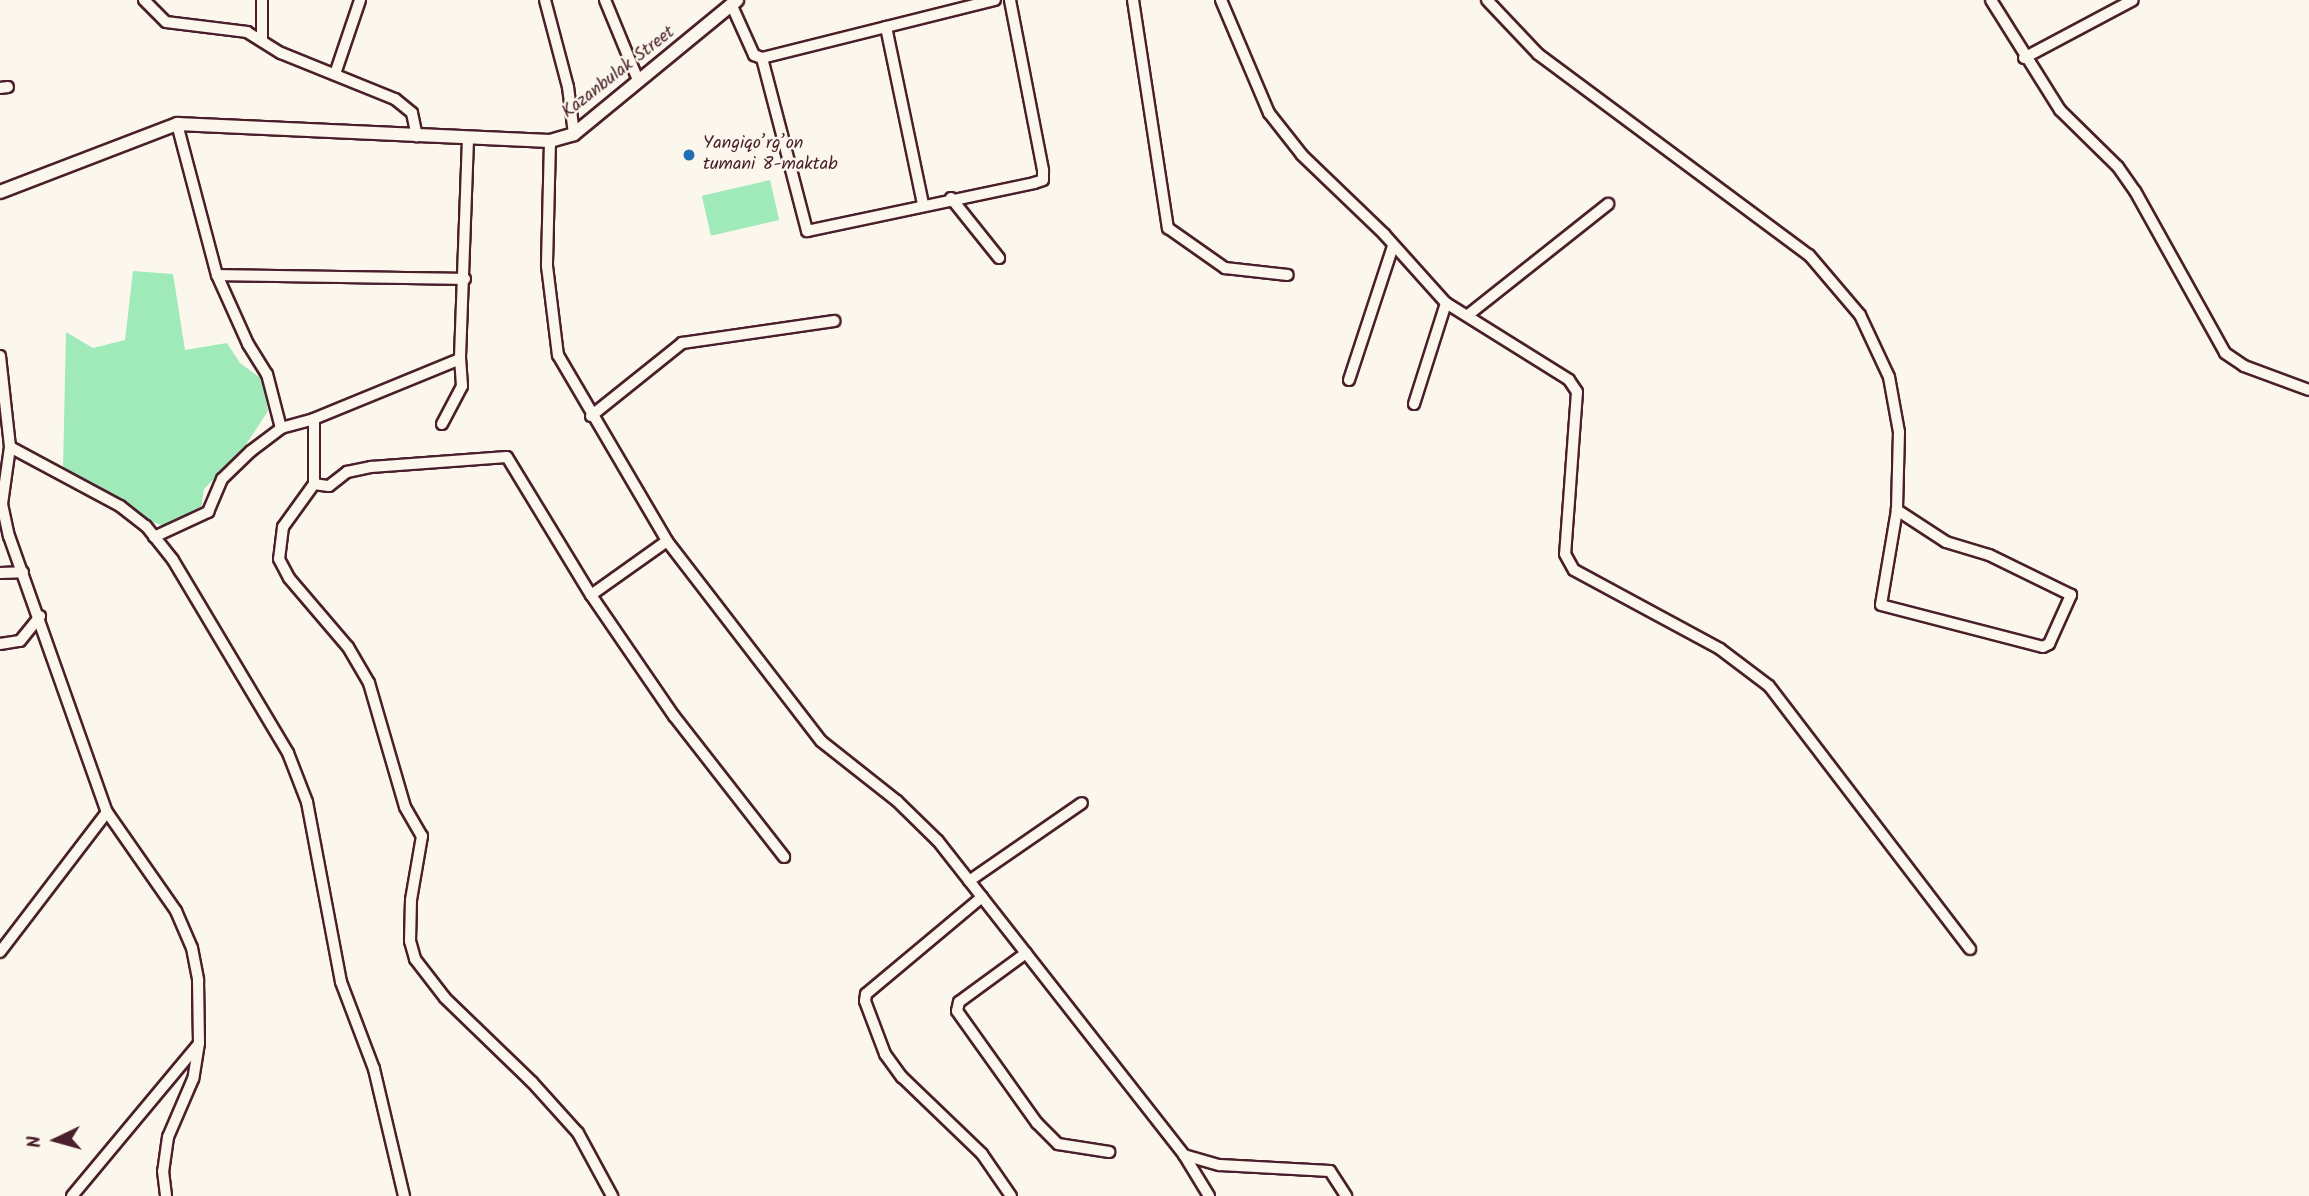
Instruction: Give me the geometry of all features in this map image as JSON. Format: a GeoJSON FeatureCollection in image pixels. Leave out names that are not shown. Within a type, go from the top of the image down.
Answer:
{"type":"FeatureCollection","features":[{"type":"Feature","properties":{"kind":"main road","name":"Kazanbulak Street"},"geometry":{"type":"LineString","coordinates":[[177,124],[550,141],[574,134],[735,3]]}},
{"type":"Feature","properties":{"kind":"main road"},"geometry":{"type":"LineString","coordinates":[[0,192],[177,124]]}},
{"type":"Feature","properties":{"kind":"street"},"geometry":{"type":"LineString","coordinates":[[144,0],[166,22],[247,32],[281,53],[394,99],[412,113],[417,136]]}},
{"type":"Feature","properties":{"kind":"street"},"geometry":{"type":"LineString","coordinates":[[262,0],[262,40]]}},
{"type":"Feature","properties":{"kind":"street"},"geometry":{"type":"LineString","coordinates":[[335,74],[360,0]]}},
{"type":"Feature","properties":{"kind":"street"},"geometry":{"type":"LineString","coordinates":[[545,0],[568,87],[574,134]]}},
{"type":"Feature","properties":{"kind":"street"},"geometry":{"type":"LineString","coordinates":[[605,0],[631,54],[638,80]]}},
{"type":"Feature","properties":{"kind":"street"},"geometry":{"type":"LineString","coordinates":[[735,3],[754,55],[762,58],[995,0]]}},
{"type":"Feature","properties":{"kind":"street"},"geometry":{"type":"LineString","coordinates":[[762,58],[807,231],[1043,180],[1010,0]]}},
{"type":"Feature","properties":{"kind":"street"},"geometry":{"type":"LineString","coordinates":[[1133,0],[1168,228],[1225,268],[1288,275]]}},
{"type":"Feature","properties":{"kind":"street"},"geometry":{"type":"LineString","coordinates":[[1221,0],[1269,113],[1302,155],[1446,303],[1569,380],[1577,392],[1566,554],[1574,570],[1720,649],[1769,686],[1970,949]]}},
{"type":"Feature","properties":{"kind":"street"},"geometry":{"type":"LineString","coordinates":[[1488,0],[1538,54],[1766,222],[1835,282],[1860,315],[1889,377],[1899,432],[1897,510],[1881,605],[2043,647],[2049,644],[2071,595],[1989,555],[1946,542],[1897,510]]}},
{"type":"Feature","properties":{"kind":"street"},"geometry":{"type":"LineString","coordinates":[[1991,0],[2024,58],[2060,110],[2118,167],[2135,191],[2225,354],[2244,366],[2309,390]]}},
{"type":"Feature","properties":{"kind":"street"},"geometry":{"type":"LineString","coordinates":[[2024,58],[2133,0]]}},
{"type":"Feature","properties":{"kind":"street"},"geometry":{"type":"LineString","coordinates":[[886,27],[923,204]]}},
{"type":"Feature","properties":{"kind":"street"},"geometry":{"type":"LineString","coordinates":[[177,124],[217,275],[267,374],[281,428]]}},
{"type":"Feature","properties":{"kind":"street"},"geometry":{"type":"LineString","coordinates":[[442,424],[462,386],[460,359],[468,139]]}},
{"type":"Feature","properties":{"kind":"street"},"geometry":{"type":"LineString","coordinates":[[550,141],[547,266],[561,366],[667,541],[821,741],[919,821],[969,880],[1184,1155],[1209,1196]]}},
{"type":"Feature","properties":{"kind":"street"},"geometry":{"type":"LineString","coordinates":[[951,198],[999,258]]}},
{"type":"Feature","properties":{"kind":"street"},"geometry":{"type":"LineString","coordinates":[[1468,315],[1608,204]]}},
{"type":"Feature","properties":{"kind":"street"},"geometry":{"type":"LineString","coordinates":[[1349,380],[1393,246]]}},
{"type":"Feature","properties":{"kind":"street"},"geometry":{"type":"LineString","coordinates":[[217,275],[465,279]]}},
{"type":"Feature","properties":{"kind":"street"},"geometry":{"type":"LineString","coordinates":[[1414,404],[1446,303]]}},
{"type":"Feature","properties":{"kind":"street"},"geometry":{"type":"LineString","coordinates":[[591,416],[681,343],[834,321]]}},
{"type":"Feature","properties":{"kind":"street"},"geometry":{"type":"LineString","coordinates":[[0,356],[10,447],[2,504],[23,572],[107,812],[176,912],[192,948],[198,980],[199,1043],[193,1079],[168,1137],[166,1196]]}},
{"type":"Feature","properties":{"kind":"street"},"geometry":{"type":"LineString","coordinates":[[154,537],[208,512],[222,478],[281,428],[314,419],[460,359]]}},
{"type":"Feature","properties":{"kind":"street"},"geometry":{"type":"LineString","coordinates":[[314,419],[314,484],[283,527],[279,559],[289,578],[348,648],[369,683],[405,807],[422,836],[411,900],[415,959],[445,998],[533,1082],[578,1133],[612,1196]]}},
{"type":"Feature","properties":{"kind":"street"},"geometry":{"type":"LineString","coordinates":[[10,447],[120,506],[154,537],[288,753],[307,802],[341,982],[374,1069],[404,1196]]}},
{"type":"Feature","properties":{"kind":"street"},"geometry":{"type":"LineString","coordinates":[[314,484],[329,486],[347,472],[371,467],[507,457],[591,595],[674,716],[784,857]]}},
{"type":"Feature","properties":{"kind":"street"},"geometry":{"type":"LineString","coordinates":[[591,595],[667,541]]}},
{"type":"Feature","properties":{"kind":"street"},"geometry":{"type":"LineString","coordinates":[[0,573],[23,572]]}},
{"type":"Feature","properties":{"kind":"street"},"geometry":{"type":"LineString","coordinates":[[0,644],[20,641],[40,616]]}},
{"type":"Feature","properties":{"kind":"street"},"geometry":{"type":"LineString","coordinates":[[969,880],[1083,803]]}},
{"type":"Feature","properties":{"kind":"street"},"geometry":{"type":"LineString","coordinates":[[0,953],[107,812]]}},
{"type":"Feature","properties":{"kind":"street"},"geometry":{"type":"LineString","coordinates":[[982,897],[866,994],[865,1001],[891,1062],[982,1154],[1011,1196]]}},
{"type":"Feature","properties":{"kind":"street"},"geometry":{"type":"LineString","coordinates":[[1026,953],[959,1002],[957,1011],[1037,1124],[1058,1144],[1109,1152]]}},
{"type":"Feature","properties":{"kind":"street"},"geometry":{"type":"LineString","coordinates":[[72,1196],[199,1043]]}},
{"type":"Feature","properties":{"kind":"street"},"geometry":{"type":"LineString","coordinates":[[1184,1155],[1220,1165],[1330,1171],[1346,1196]]}},
{"type":"Feature","properties":{"kind":"green space"},"geometry":{"type":"Polygon","coordinates":[[[770,180],[779,220],[711,236],[702,196],[770,180]]]}},
{"type":"Feature","properties":{"kind":"green space"},"geometry":{"type":"Polygon","coordinates":[[[133,271],[173,274],[185,350],[227,343],[240,363],[262,379],[268,411],[243,449],[204,489],[200,516],[167,527],[147,520],[63,470],[66,332],[93,348],[125,340],[133,271]]]}},
{"type":"Feature","properties":{"kind":"place","name":"Yangiqo’rg’on tumani 8-maktab"},"geometry":{"type":"Point","coordinates":[689,155]}}]}
